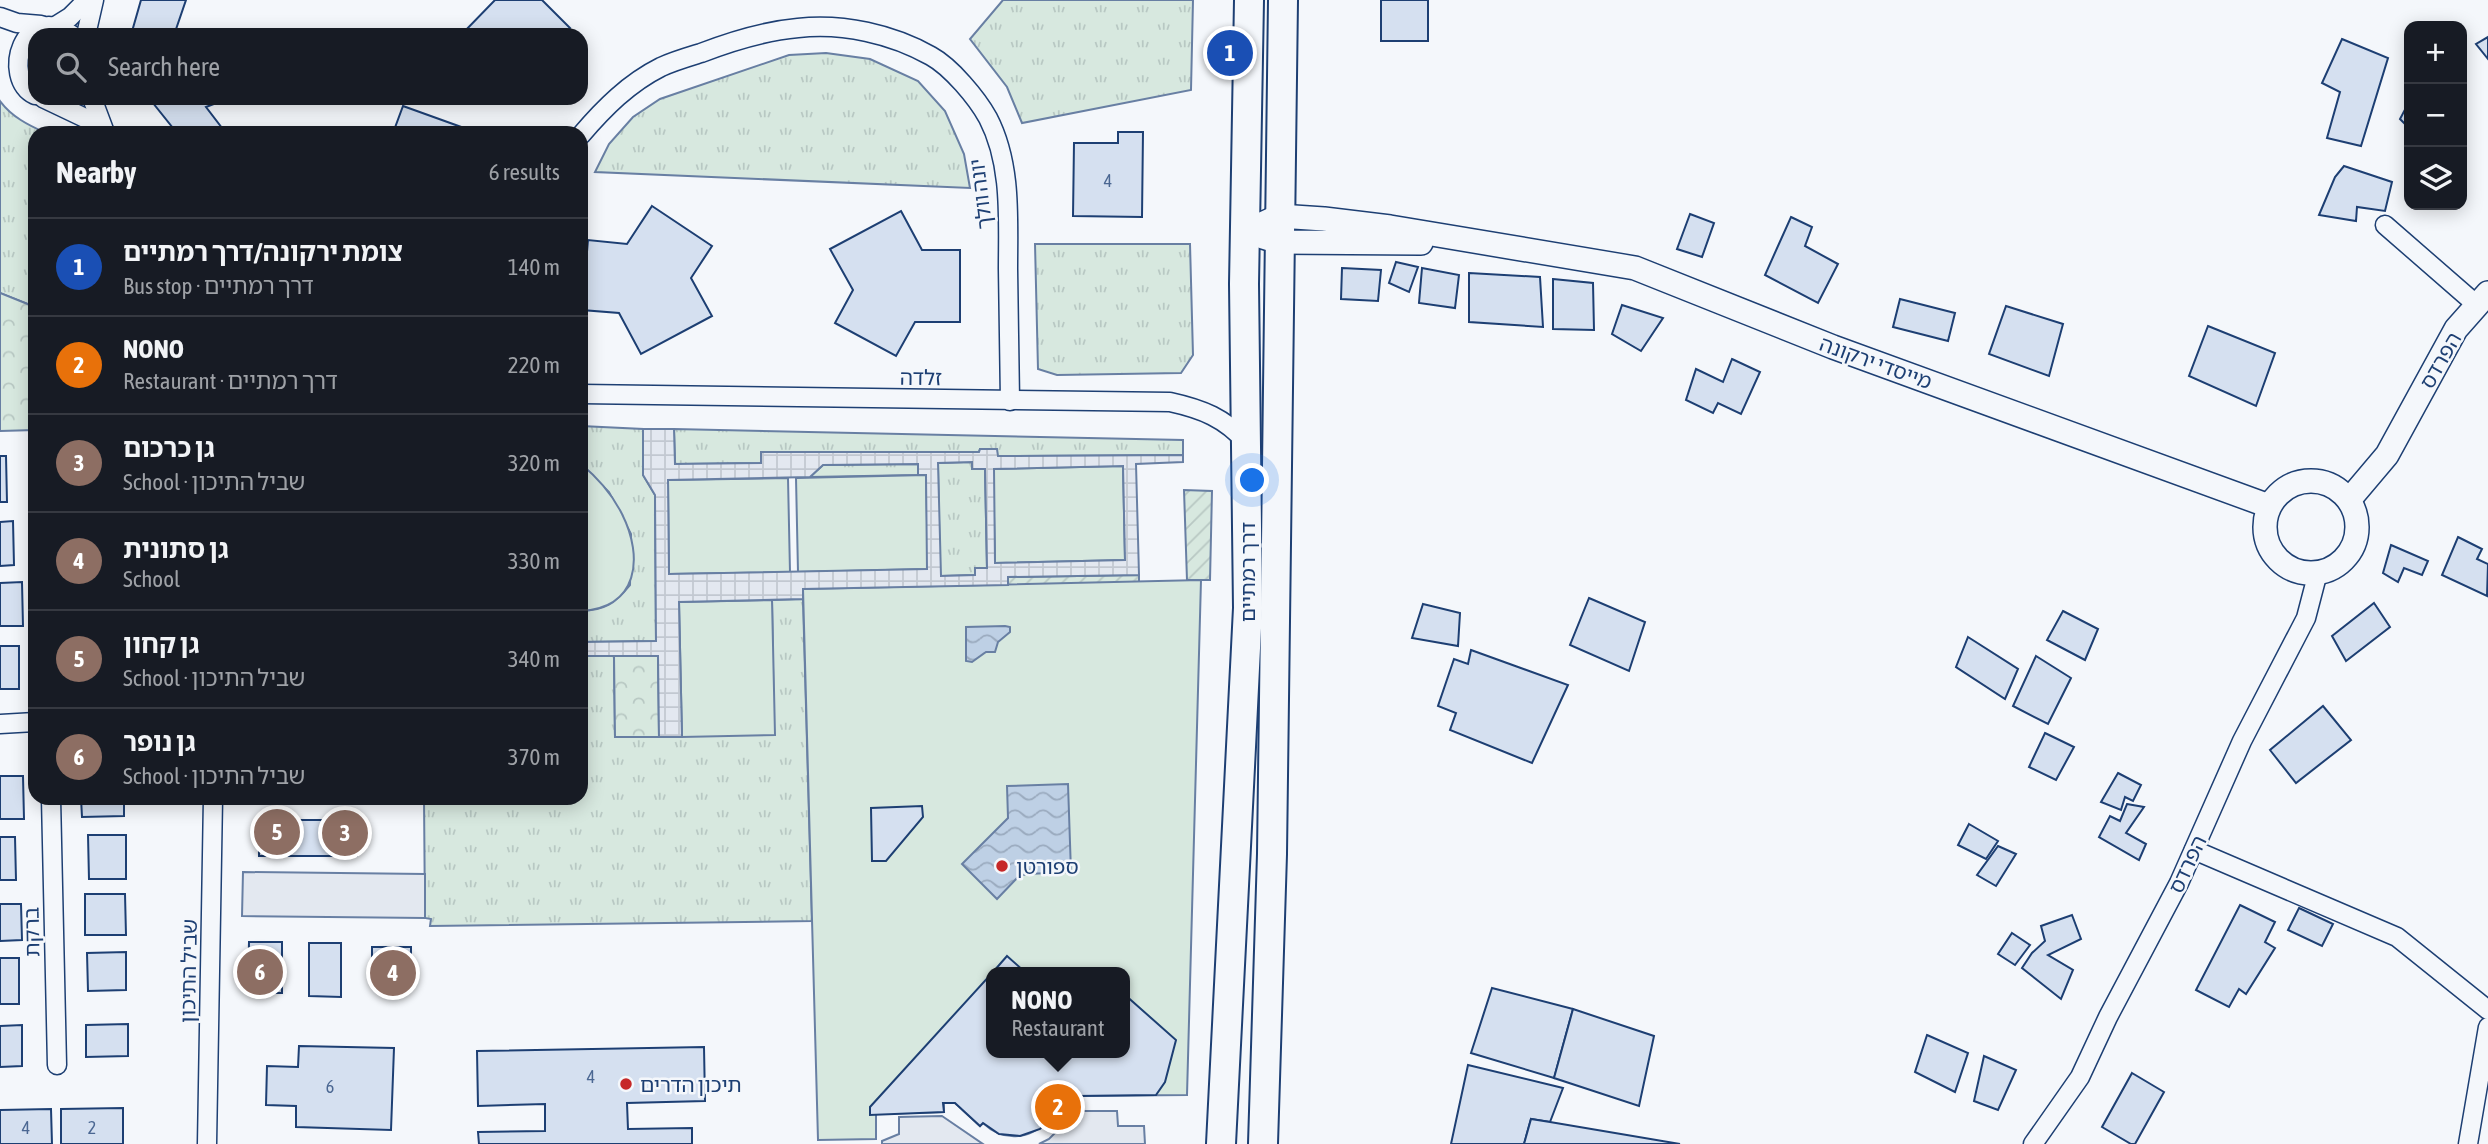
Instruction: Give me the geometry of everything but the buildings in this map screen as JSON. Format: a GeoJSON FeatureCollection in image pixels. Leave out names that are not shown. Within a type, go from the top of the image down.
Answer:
{"type":"FeatureCollection","features":[{"type":"Feature","properties":{"kind":"main road","name":"דרך רמתיים"},"geometry":{"type":"LineString","coordinates":[[1221,1144],[1248,608],[1245,232],[1249,0]]}},
{"type":"Feature","properties":{"kind":"main road","name":"דרך רמתיים"},"geometry":{"type":"LineString","coordinates":[[1263,1144],[1278,523],[1283,0]]}},
{"type":"Feature","properties":{"kind":"street"},"geometry":{"type":"LineString","coordinates":[[36,28],[51,26],[70,17],[87,0]]}},
{"type":"Feature","properties":{"kind":"street"},"geometry":{"type":"LineString","coordinates":[[88,28],[94,0]]}},
{"type":"Feature","properties":{"kind":"street"},"geometry":{"type":"LineString","coordinates":[[0,17],[17,23],[56,28]]}},
{"type":"Feature","properties":{"kind":"street","name":"יונה וולך"},"geometry":{"type":"LineString","coordinates":[[588,127],[608,105],[632,85],[662,67],[724,44],[768,33],[800,27],[839,27],[887,37],[933,57],[964,86],[988,119],[1003,160],[1008,196],[1010,401]]}},
{"type":"Feature","properties":{"kind":"street"},"geometry":{"type":"LineString","coordinates":[[12,64],[13,53],[20,39],[28,34]]}},
{"type":"Feature","properties":{"kind":"street"},"geometry":{"type":"LineString","coordinates":[[4,47],[15,76],[21,86],[28,90]]}},
{"type":"Feature","properties":{"kind":"street"},"geometry":{"type":"LineString","coordinates":[[58,105],[95,126]]}},
{"type":"Feature","properties":{"kind":"street"},"geometry":{"type":"LineString","coordinates":[[94,105],[102,126]]}},
{"type":"Feature","properties":{"kind":"street"},"geometry":{"type":"LineString","coordinates":[[2385,225],[2483,300]]}},
{"type":"Feature","properties":{"kind":"street","name":"מייסדי ירקונה"},"geometry":{"type":"LineString","coordinates":[[1245,232],[1279,229],[1477,243],[1635,268],[1833,347],[2269,506]]}},
{"type":"Feature","properties":{"kind":"street","name":"הפרדס"},"geometry":{"type":"LineString","coordinates":[[2349,500],[2387,455],[2456,329],[2483,300]]}},
{"type":"Feature","properties":{"kind":"street","name":"זלדה"},"geometry":{"type":"LineString","coordinates":[[588,394],[1170,401],[1209,412],[1225,421],[1247,443]]}},
{"type":"Feature","properties":{"kind":"street"},"geometry":{"type":"LineString","coordinates":[[2310,480],[2323,482],[2338,489],[2349,500],[2355,512],[2356,538],[2350,552],[2334,567],[2318,572],[2296,571],[2283,564],[2272,552],[2265,537],[2264,521],[2269,506],[2284,489],[2294,483],[2310,480]]}},
{"type":"Feature","properties":{"kind":"street","name":"הפרדס"},"geometry":{"type":"LineString","coordinates":[[2033,1144],[2080,1077],[2108,1017],[2179,883],[2242,741],[2305,618],[2318,572]]}},
{"type":"Feature","properties":{"kind":"street"},"geometry":{"type":"LineString","coordinates":[[0,724],[28,722]]}},
{"type":"Feature","properties":{"kind":"street","name":"ברקת"},"geometry":{"type":"LineString","coordinates":[[51,805],[57,1065]]}},
{"type":"Feature","properties":{"kind":"street","name":"שביל התיכון"},"geometry":{"type":"LineString","coordinates":[[207,1144],[214,805]]}},
{"type":"Feature","properties":{"kind":"street"},"geometry":{"type":"LineString","coordinates":[[2194,850],[2397,937],[2488,1010]]}},
{"type":"Feature","properties":{"kind":"street"},"geometry":{"type":"LineString","coordinates":[[2468,1144],[2488,1027]]}},
{"type":"Feature","properties":{"kind":"green space"},"geometry":{"type":"Polygon","coordinates":[[[1003,0],[1193,0],[1191,90],[1022,123],[1007,87],[970,39],[1003,0]]]}},
{"type":"Feature","properties":{"kind":"green space"},"geometry":{"type":"Polygon","coordinates":[[[826,53],[870,59],[918,81],[945,111],[964,154],[970,188],[595,172],[609,144],[633,117],[660,99],[789,55],[826,53]]]}},
{"type":"Feature","properties":{"kind":"green space"},"geometry":{"type":"Polygon","coordinates":[[[0,101],[10,112],[31,126],[28,126],[28,304],[0,293],[0,101]]]}},
{"type":"Feature","properties":{"kind":"green space"},"geometry":{"type":"Polygon","coordinates":[[[1035,244],[1190,244],[1193,355],[1181,373],[1057,375],[1038,369],[1035,244]]]}},
{"type":"Feature","properties":{"kind":"green space"},"geometry":{"type":"Polygon","coordinates":[[[0,293],[28,304],[28,430],[0,431],[0,293]]]}},
{"type":"Feature","properties":{"kind":"green space"},"geometry":{"type":"Polygon","coordinates":[[[588,426],[643,429],[643,475],[655,495],[656,641],[588,642],[588,610],[609,605],[630,585],[631,534],[609,492],[588,471],[588,426]]]}},
{"type":"Feature","properties":{"kind":"green space"},"geometry":{"type":"Polygon","coordinates":[[[674,429],[1183,440],[1183,455],[997,456],[996,449],[980,449],[979,452],[761,452],[761,463],[675,464],[674,429]]]}},
{"type":"Feature","properties":{"kind":"green space"},"geometry":{"type":"Polygon","coordinates":[[[972,462],[985,469],[987,568],[975,575],[940,576],[938,463],[972,462]]]}},
{"type":"Feature","properties":{"kind":"green space"},"geometry":{"type":"Polygon","coordinates":[[[918,464],[918,475],[810,477],[823,465],[918,464]]]}},
{"type":"Feature","properties":{"kind":"green space"},"geometry":{"type":"Polygon","coordinates":[[[1123,466],[1125,560],[995,563],[993,469],[1123,466]]]}},
{"type":"Feature","properties":{"kind":"green space"},"geometry":{"type":"Polygon","coordinates":[[[588,470],[614,500],[629,531],[633,547],[634,563],[625,591],[615,601],[588,610],[588,470]]]}},
{"type":"Feature","properties":{"kind":"green space"},"geometry":{"type":"Polygon","coordinates":[[[926,475],[928,569],[798,572],[796,478],[926,475]]]}},
{"type":"Feature","properties":{"kind":"green space"},"geometry":{"type":"Polygon","coordinates":[[[788,478],[790,572],[669,574],[668,480],[788,478]]]}},
{"type":"Feature","properties":{"kind":"green space"},"geometry":{"type":"Polygon","coordinates":[[[1184,490],[1212,491],[1210,580],[1187,580],[1184,490]]]}},
{"type":"Feature","properties":{"kind":"green space"},"geometry":{"type":"Polygon","coordinates":[[[1139,575],[1139,582],[927,590],[1008,584],[1008,577],[1139,575]]]}},
{"type":"Feature","properties":{"kind":"green space","name":"ספורטן"},"geometry":{"type":"Polygon","coordinates":[[[1201,580],[1187,1095],[1076,1096],[1050,1123],[1047,1121],[1032,1132],[1016,1136],[999,1133],[983,1123],[980,1126],[955,1103],[944,1103],[944,1112],[876,1114],[876,1139],[818,1140],[803,589],[1201,580]]]}},
{"type":"Feature","properties":{"kind":"green space"},"geometry":{"type":"Polygon","coordinates":[[[803,599],[812,921],[430,926],[431,919],[425,918],[424,805],[588,805],[588,656],[614,656],[615,737],[774,734],[772,600],[803,599]]]}},
{"type":"Feature","properties":{"kind":"green space"},"geometry":{"type":"Polygon","coordinates":[[[772,600],[775,735],[682,737],[679,602],[772,600]]]}},
{"type":"Feature","properties":{"kind":"green space"},"geometry":{"type":"Polygon","coordinates":[[[614,656],[658,656],[659,737],[615,737],[614,656]]]}},
{"type":"Feature","properties":{"kind":"shaded area"},"geometry":{"type":"Polygon","coordinates":[[[643,429],[674,429],[675,464],[761,463],[761,452],[979,452],[980,449],[997,449],[998,456],[1183,455],[1183,462],[1136,464],[1139,575],[1008,577],[1008,585],[803,589],[803,599],[679,602],[682,737],[659,737],[658,656],[588,656],[588,642],[656,641],[655,495],[643,475],[643,429]],[[972,462],[938,463],[941,576],[975,575],[975,568],[987,568],[985,469],[972,469],[972,462]],[[918,464],[823,465],[810,477],[668,480],[669,574],[927,569],[926,475],[918,475],[918,464]],[[1123,466],[994,469],[995,563],[1125,560],[1123,466]]]}},
{"type":"Feature","properties":{"kind":"shaded area"},"geometry":{"type":"Polygon","coordinates":[[[243,872],[425,874],[425,918],[242,916],[243,872]]]}},
{"type":"Feature","properties":{"kind":"shaded area"},"geometry":{"type":"Polygon","coordinates":[[[1077,1111],[1117,1111],[1118,1126],[1144,1126],[1145,1144],[1039,1144],[1049,1139],[1077,1111]]]}},
{"type":"Feature","properties":{"kind":"shaded area"},"geometry":{"type":"Polygon","coordinates":[[[942,1116],[983,1144],[882,1144],[882,1141],[899,1134],[899,1117],[942,1116]]]}},
{"type":"Feature","properties":{"kind":"water"},"geometry":{"type":"Polygon","coordinates":[[[966,627],[1010,627],[1010,632],[998,642],[995,652],[986,652],[972,662],[966,661],[966,627]]]}},
{"type":"Feature","properties":{"kind":"water"},"geometry":{"type":"Polygon","coordinates":[[[1068,784],[1071,872],[1019,876],[997,899],[962,864],[1008,818],[1007,786],[1068,784]]]}},
{"type":"Feature","properties":{"kind":"place","name":"צומת ירקונה/דרך רמתיים"},"geometry":{"type":"Point","coordinates":[1230,53]}},
{"type":"Feature","properties":{"kind":"place","name":"גן קחון"},"geometry":{"type":"Point","coordinates":[277,832]}},
{"type":"Feature","properties":{"kind":"place","name":"גן כרכום"},"geometry":{"type":"Point","coordinates":[345,833]}},
{"type":"Feature","properties":{"kind":"place","name":"ספורטן"},"geometry":{"type":"Point","coordinates":[1002,866]}},
{"type":"Feature","properties":{"kind":"place","name":"גן נופר"},"geometry":{"type":"Point","coordinates":[260,972]}},
{"type":"Feature","properties":{"kind":"place","name":"גן סתונית"},"geometry":{"type":"Point","coordinates":[393,973]}},
{"type":"Feature","properties":{"kind":"place","name":"תיכון הדרים"},"geometry":{"type":"Point","coordinates":[626,1084]}},
{"type":"Feature","properties":{"kind":"place","name":"NONO"},"geometry":{"type":"Point","coordinates":[1058,1107]}}]}
